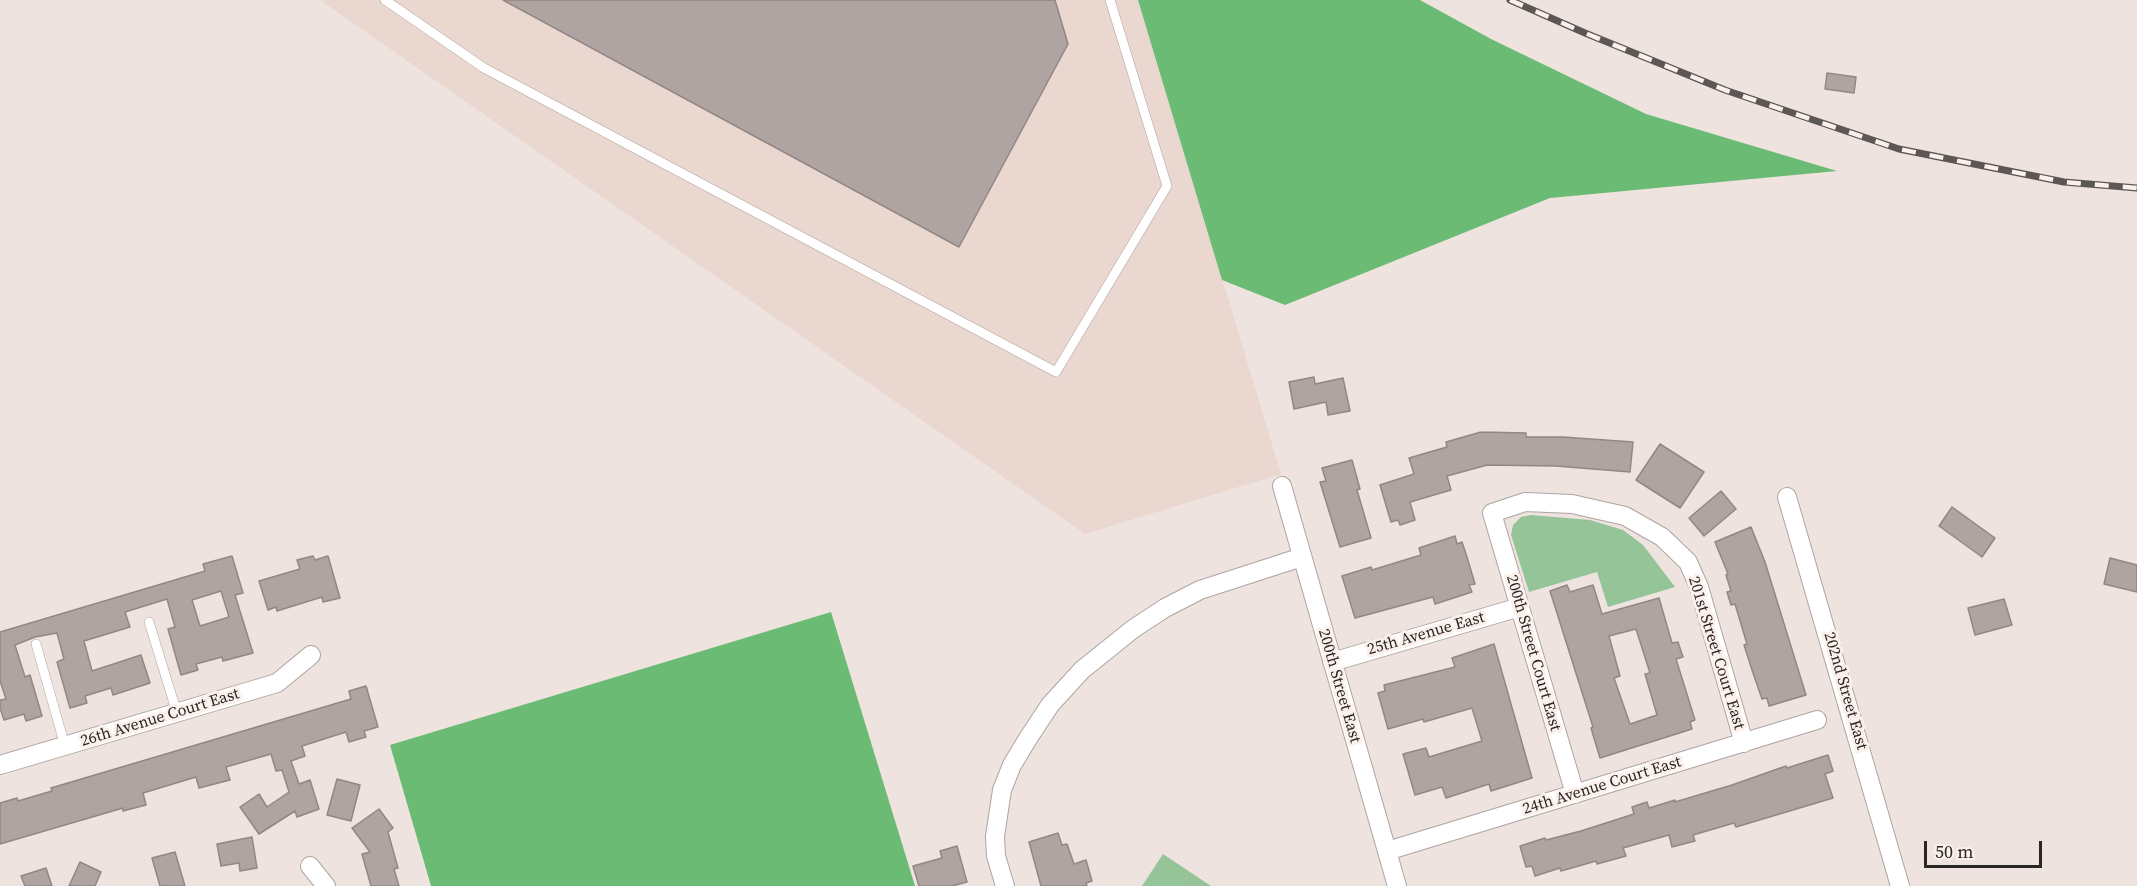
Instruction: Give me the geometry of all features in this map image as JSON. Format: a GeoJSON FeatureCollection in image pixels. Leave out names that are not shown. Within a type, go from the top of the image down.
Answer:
{"type":"FeatureCollection","features":[{"type":"Feature","properties":{"kind":"street","name":"200th Street East"},"geometry":{"type":"LineString","coordinates":[[1282,486],[1397,886]]}},
{"type":"Feature","properties":{"kind":"street","name":"202nd Street East"},"geometry":{"type":"LineString","coordinates":[[1787,497],[1900,886]]}},
{"type":"Feature","properties":{"kind":"street","name":"201st Street Court East"},"geometry":{"type":"LineString","coordinates":[[1492,513],[1525,502],[1572,504],[1625,516],[1662,537],[1688,562],[1699,587],[1744,743]]}},
{"type":"Feature","properties":{"kind":"street","name":"200th Street Court East"},"geometry":{"type":"LineString","coordinates":[[1492,513],[1575,794]]}},
{"type":"Feature","properties":{"kind":"street"},"geometry":{"type":"LineString","coordinates":[[1005,886],[996,856],[995,836],[1002,790],[1012,765],[1050,705],[1082,670],[1116,641],[1165,608],[1200,590],[1302,557]]}},
{"type":"Feature","properties":{"kind":"street","name":"25th Avenue East"},"geometry":{"type":"LineString","coordinates":[[1332,662],[1520,607]]}},
{"type":"Feature","properties":{"kind":"street","name":"26th Avenue Court East"},"geometry":{"type":"LineString","coordinates":[[0,765],[277,683],[311,656]]}},
{"type":"Feature","properties":{"kind":"street","name":"24th Avenue Court East"},"geometry":{"type":"LineString","coordinates":[[1387,851],[1817,720]]}},
{"type":"Feature","properties":{"kind":"street"},"geometry":{"type":"LineString","coordinates":[[310,866],[326,886]]}},
{"type":"Feature","properties":{"kind":"lane"},"geometry":{"type":"LineString","coordinates":[[384,0],[484,68],[1056,372],[1167,186],[1110,0]]}},
{"type":"Feature","properties":{"kind":"lane"},"geometry":{"type":"LineString","coordinates":[[149,622],[177,713]]}},
{"type":"Feature","properties":{"kind":"lane"},"geometry":{"type":"LineString","coordinates":[[36,644],[65,746]]}},
{"type":"Feature","properties":{"kind":"path"},"geometry":{"type":"LineString","coordinates":[[1188,879],[1199,886]]}},
{"type":"Feature","properties":{"kind":"shaded area"},"geometry":{"type":"Polygon","coordinates":[[[320,0],[1138,0],[1281,474],[1085,534],[320,0]]]}},
{"type":"Feature","properties":{"kind":"green space"},"geometry":{"type":"Polygon","coordinates":[[[1138,0],[1420,0],[1491,39],[1646,114],[1837,171],[1550,198],[1285,305],[1222,280],[1138,0]]]}},
{"type":"Feature","properties":{"kind":"green space"},"geometry":{"type":"Polygon","coordinates":[[[1531,515],[1590,520],[1623,530],[1643,545],[1675,587],[1608,607],[1597,572],[1529,592],[1511,535],[1513,525],[1521,517],[1531,515]]]}},
{"type":"Feature","properties":{"kind":"green space"},"geometry":{"type":"Polygon","coordinates":[[[831,612],[915,886],[431,886],[390,745],[831,612]]]}},
{"type":"Feature","properties":{"kind":"green space"},"geometry":{"type":"Polygon","coordinates":[[[1163,854],[1211,886],[1142,886],[1163,854]]]}},
{"type":"Feature","properties":{"kind":"building"},"geometry":{"type":"Polygon","coordinates":[[[503,0],[1055,0],[1068,44],[959,247],[503,0]]]}},
{"type":"Feature","properties":{"kind":"building"},"geometry":{"type":"Polygon","coordinates":[[[1827,73],[1856,77],[1854,93],[1825,89],[1827,73]]]}},
{"type":"Feature","properties":{"kind":"building"},"geometry":{"type":"Polygon","coordinates":[[[1314,377],[1315,384],[1343,378],[1350,411],[1328,415],[1326,402],[1294,409],[1289,382],[1314,377]]]}},
{"type":"Feature","properties":{"kind":"building"},"geometry":{"type":"Polygon","coordinates":[[[1481,432],[1526,433],[1526,437],[1633,442],[1630,472],[1556,466],[1487,465],[1447,476],[1451,490],[1410,502],[1415,520],[1400,525],[1398,520],[1391,522],[1380,485],[1414,474],[1409,458],[1447,447],[1446,442],[1481,432]]]}},
{"type":"Feature","properties":{"kind":"building"},"geometry":{"type":"Polygon","coordinates":[[[1660,444],[1704,472],[1680,508],[1636,480],[1660,444]]]}},
{"type":"Feature","properties":{"kind":"building"},"geometry":{"type":"Polygon","coordinates":[[[1352,460],[1360,489],[1357,490],[1371,538],[1340,547],[1320,482],[1326,481],[1322,468],[1352,460]]]}},
{"type":"Feature","properties":{"kind":"building"},"geometry":{"type":"Polygon","coordinates":[[[1721,491],[1736,509],[1704,536],[1689,518],[1721,491]]]}},
{"type":"Feature","properties":{"kind":"building"},"geometry":{"type":"Polygon","coordinates":[[[1952,507],[1995,538],[1982,557],[1939,526],[1952,507]]]}},
{"type":"Feature","properties":{"kind":"building"},"geometry":{"type":"Polygon","coordinates":[[[1751,527],[1765,562],[1806,695],[1769,706],[1767,698],[1762,699],[1753,673],[1735,604],[1731,605],[1727,592],[1731,591],[1726,575],[1728,574],[1715,542],[1751,527]]]}},
{"type":"Feature","properties":{"kind":"building"},"geometry":{"type":"Polygon","coordinates":[[[1455,536],[1457,544],[1462,542],[1467,557],[1475,584],[1469,585],[1472,592],[1435,604],[1433,597],[1355,618],[1342,576],[1371,567],[1372,570],[1421,555],[1419,548],[1455,536]]]}},
{"type":"Feature","properties":{"kind":"building"},"geometry":{"type":"Polygon","coordinates":[[[232,556],[243,593],[235,595],[253,653],[223,661],[222,657],[196,664],[198,670],[181,675],[168,629],[175,627],[167,599],[125,612],[130,627],[84,641],[92,671],[141,655],[150,683],[113,695],[111,688],[85,696],[87,703],[70,708],[57,662],[64,659],[57,633],[35,637],[15,645],[25,677],[30,675],[42,716],[26,721],[24,714],[4,720],[0,708],[0,700],[6,699],[0,681],[0,632],[205,571],[203,564],[232,556]],[[221,591],[192,600],[200,626],[229,617],[221,591]]]}},
{"type":"Feature","properties":{"kind":"building"},"geometry":{"type":"Polygon","coordinates":[[[313,556],[315,560],[328,556],[340,598],[323,602],[322,597],[277,611],[276,607],[268,610],[259,581],[300,569],[297,560],[313,556]]]}},
{"type":"Feature","properties":{"kind":"building"},"geometry":{"type":"Polygon","coordinates":[[[2110,558],[2137,565],[2137,592],[2104,584],[2110,558]]]}},
{"type":"Feature","properties":{"kind":"building"},"geometry":{"type":"Polygon","coordinates":[[[1567,585],[1570,592],[1593,585],[1602,614],[1659,598],[1672,643],[1678,642],[1683,657],[1676,659],[1695,720],[1690,722],[1692,729],[1600,758],[1591,728],[1593,727],[1550,591],[1567,585]],[[1636,629],[1609,636],[1620,676],[1614,678],[1630,724],[1657,715],[1645,674],[1650,673],[1636,629]]]}},
{"type":"Feature","properties":{"kind":"building"},"geometry":{"type":"Polygon","coordinates":[[[2004,599],[2012,625],[1975,635],[1968,608],[2004,599]]]}},
{"type":"Feature","properties":{"kind":"building"},"geometry":{"type":"Polygon","coordinates":[[[1494,644],[1532,778],[1491,791],[1489,784],[1446,798],[1442,787],[1415,795],[1403,754],[1426,748],[1429,757],[1482,741],[1472,708],[1424,722],[1423,719],[1388,729],[1378,693],[1385,691],[1384,685],[1455,667],[1452,658],[1494,644]]]}},
{"type":"Feature","properties":{"kind":"building"},"geometry":{"type":"Polygon","coordinates":[[[366,686],[378,727],[364,731],[366,737],[349,742],[346,732],[302,746],[305,756],[291,761],[299,784],[310,780],[319,809],[297,817],[295,811],[259,834],[240,807],[259,794],[267,807],[289,792],[282,770],[276,771],[271,754],[226,767],[230,780],[199,788],[196,777],[143,793],[146,805],[123,811],[123,808],[0,844],[0,803],[17,798],[18,801],[52,791],[51,788],[351,699],[349,691],[366,686]]]}},
{"type":"Feature","properties":{"kind":"building"},"geometry":{"type":"Polygon","coordinates":[[[1828,755],[1833,771],[1825,774],[1833,798],[1736,827],[1734,823],[1693,835],[1695,841],[1672,847],[1669,835],[1623,848],[1626,856],[1597,864],[1596,861],[1535,876],[1532,866],[1526,867],[1520,846],[1581,831],[1634,814],[1632,807],[1647,802],[1649,808],[1675,800],[1675,802],[1786,766],[1787,768],[1828,755]]]}},
{"type":"Feature","properties":{"kind":"building"},"geometry":{"type":"Polygon","coordinates":[[[337,779],[360,785],[351,821],[327,815],[337,779]]]}},
{"type":"Feature","properties":{"kind":"building"},"geometry":{"type":"Polygon","coordinates":[[[379,809],[393,828],[388,832],[398,868],[394,869],[399,886],[371,886],[362,854],[370,852],[352,828],[379,809]]]}},
{"type":"Feature","properties":{"kind":"building"},"geometry":{"type":"Polygon","coordinates":[[[1058,833],[1062,845],[1067,844],[1074,864],[1086,860],[1092,881],[1086,883],[1087,886],[1041,886],[1029,842],[1058,833]]]}},
{"type":"Feature","properties":{"kind":"building"},"geometry":{"type":"Polygon","coordinates":[[[252,837],[257,868],[240,871],[239,863],[221,866],[217,844],[252,837]]]}},
{"type":"Feature","properties":{"kind":"building"},"geometry":{"type":"Polygon","coordinates":[[[957,846],[967,882],[952,886],[919,886],[913,866],[942,858],[940,851],[957,846]]]}},
{"type":"Feature","properties":{"kind":"building"},"geometry":{"type":"Polygon","coordinates":[[[175,852],[185,886],[160,886],[152,858],[175,852]]]}},
{"type":"Feature","properties":{"kind":"building"},"geometry":{"type":"Polygon","coordinates":[[[80,862],[101,872],[95,886],[69,886],[80,862]]]}},
{"type":"Feature","properties":{"kind":"building"},"geometry":{"type":"Polygon","coordinates":[[[46,868],[52,886],[25,886],[21,876],[46,868]]]}},
{"type":"Feature","properties":{"kind":"railway"},"geometry":{"type":"LineString","coordinates":[[1510,0],[1725,90],[1899,149],[2064,182],[2137,188]]}}]}
